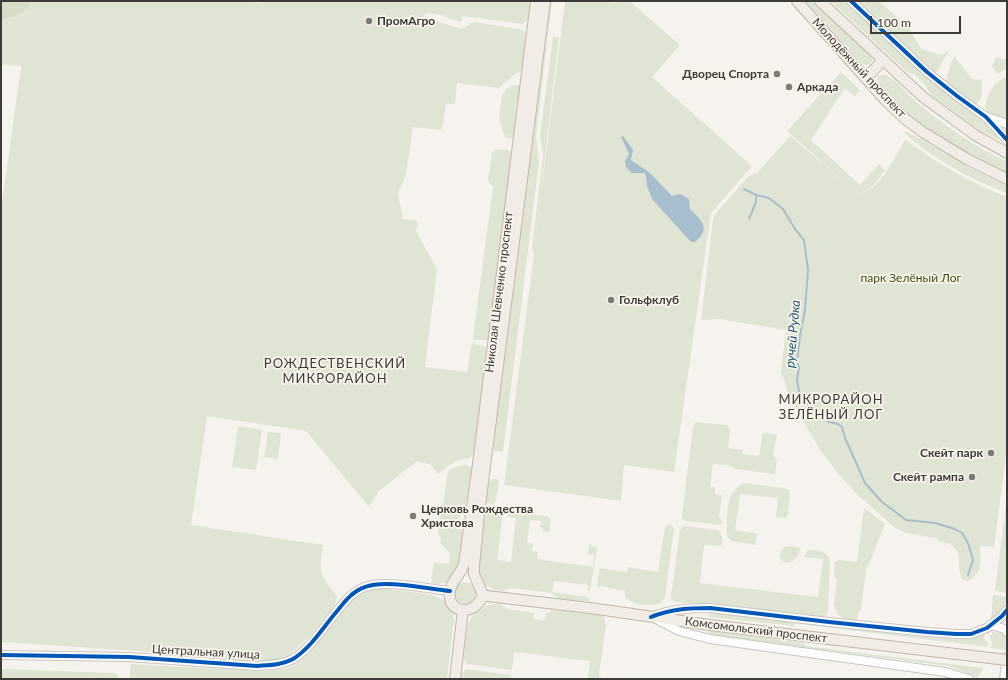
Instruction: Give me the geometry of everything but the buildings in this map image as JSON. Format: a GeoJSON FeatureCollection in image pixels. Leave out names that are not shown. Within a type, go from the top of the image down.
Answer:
{"type":"FeatureCollection","features":[{"type":"Feature","properties":{"kind":"main road","name":"Николая Шевченко проспект"},"geometry":{"type":"LineString","coordinates":[[477,582],[474,574],[474,566],[480,505],[522,147],[536,1]]}},
{"type":"Feature","properties":{"kind":"main road","name":"Николая Шевченко проспект"},"geometry":{"type":"LineString","coordinates":[[455,581],[464,564],[522,147],[545,1]]}},
{"type":"Feature","properties":{"kind":"main road","name":"Молодёжный проспект"},"geometry":{"type":"LineString","coordinates":[[797,1],[886,101],[904,118],[924,133],[967,159],[1007,180]]}},
{"type":"Feature","properties":{"kind":"main road","name":"Молодёжный проспект"},"geometry":{"type":"LineString","coordinates":[[820,1],[923,97],[975,135],[1007,153]]}},
{"type":"Feature","properties":{"kind":"main road"},"geometry":{"type":"LineString","coordinates":[[866,78],[883,60]]}},
{"type":"Feature","properties":{"kind":"main road"},"geometry":{"type":"LineString","coordinates":[[468,577],[477,582],[483,594],[480,601],[470,610],[457,608],[450,599],[450,591],[455,581],[460,578],[468,577]]}},
{"type":"Feature","properties":{"kind":"main road","name":"Комсомольский проспект"},"geometry":{"type":"LineString","coordinates":[[483,594],[487,596],[590,608],[710,625],[1007,659]]}},
{"type":"Feature","properties":{"kind":"main road"},"geometry":{"type":"LineString","coordinates":[[455,679],[463,610]]}},
{"type":"Feature","properties":{"kind":"street"},"geometry":{"type":"LineString","coordinates":[[851,1],[927,72],[986,117],[1007,140]]}},
{"type":"Feature","properties":{"kind":"street"},"geometry":{"type":"LineString","coordinates":[[986,117],[1007,124]]}},
{"type":"Feature","properties":{"kind":"street","name":"Центральная улица"},"geometry":{"type":"LineString","coordinates":[[1,655],[129,657],[257,666],[277,665],[292,660],[305,650],[347,599],[355,592],[366,586],[382,584],[450,591]]}},
{"type":"Feature","properties":{"kind":"street"},"geometry":{"type":"LineString","coordinates":[[651,617],[665,612],[681,609],[710,608],[926,632],[971,634],[981,631],[1002,616],[1007,610]]}},
{"type":"Feature","properties":{"kind":"street"},"geometry":{"type":"LineString","coordinates":[[651,617],[679,631],[710,639],[945,672],[969,679]]}},
{"type":"Feature","properties":{"kind":"street"},"geometry":{"type":"LineString","coordinates":[[990,625],[1004,629],[1007,632]]}},
{"type":"Feature","properties":{"kind":"street"},"geometry":{"type":"LineString","coordinates":[[1004,679],[1007,659]]}},
{"type":"Feature","properties":{"kind":"green space"},"geometry":{"type":"Polygon","coordinates":[[[1,1],[32,1],[30,6],[23,12],[1,21],[1,1]]]}},
{"type":"Feature","properties":{"kind":"green space"},"geometry":{"type":"Polygon","coordinates":[[[32,1],[249,1],[258,3],[261,1],[532,1],[529,19],[522,24],[462,16],[461,22],[437,14],[425,13],[424,20],[436,21],[462,29],[475,22],[520,29],[525,32],[527,42],[521,72],[515,74],[499,88],[457,83],[455,104],[446,104],[442,130],[413,127],[406,174],[398,194],[403,219],[415,220],[418,223],[416,231],[437,269],[425,367],[467,372],[472,343],[484,346],[487,349],[475,452],[473,455],[469,458],[453,463],[438,474],[431,465],[417,461],[379,491],[369,507],[306,431],[207,416],[191,525],[323,545],[321,561],[322,573],[327,583],[337,596],[335,606],[311,635],[289,655],[266,662],[194,655],[194,651],[187,650],[185,654],[1,642],[1,211],[21,66],[1,64],[1,21],[15,17],[23,12],[30,6],[32,1]]]}},
{"type":"Feature","properties":{"kind":"green space"},"geometry":{"type":"Polygon","coordinates":[[[550,1],[552,1],[536,137],[539,162],[503,452],[494,451],[497,409],[543,53],[546,45],[550,1]]]}},
{"type":"Feature","properties":{"kind":"green space"},"geometry":{"type":"Polygon","coordinates":[[[565,1],[599,1],[616,3],[619,1],[629,1],[680,45],[652,77],[752,166],[711,213],[674,472],[624,465],[621,501],[504,485],[534,254],[532,248],[543,155],[540,135],[553,36],[559,38],[534,250],[565,1]]]}},
{"type":"Feature","properties":{"kind":"green space"},"geometry":{"type":"Polygon","coordinates":[[[805,1],[812,1],[870,54],[872,60],[871,63],[866,65],[861,63],[805,1]]]}},
{"type":"Feature","properties":{"kind":"green space"},"geometry":{"type":"Polygon","coordinates":[[[831,1],[846,1],[938,86],[986,123],[1007,144],[978,129],[931,95],[924,84],[915,75],[906,71],[831,1]]]}},
{"type":"Feature","properties":{"kind":"green space"},"geometry":{"type":"Polygon","coordinates":[[[861,1],[879,1],[909,28],[921,49],[941,55],[949,51],[935,74],[859,4],[861,1]]]}},
{"type":"Feature","properties":{"kind":"green space"},"geometry":{"type":"Polygon","coordinates":[[[954,56],[972,79],[982,80],[981,97],[975,106],[945,82],[954,56]]]}},
{"type":"Feature","properties":{"kind":"green space"},"geometry":{"type":"Polygon","coordinates":[[[996,57],[1007,60],[1007,68],[998,74],[992,67],[996,57]]]}},
{"type":"Feature","properties":{"kind":"green space"},"geometry":{"type":"Polygon","coordinates":[[[841,72],[860,90],[855,96],[845,88],[811,140],[860,185],[879,164],[885,170],[873,186],[861,192],[856,192],[787,131],[841,72]]]}},
{"type":"Feature","properties":{"kind":"green space"},"geometry":{"type":"Polygon","coordinates":[[[882,74],[892,79],[920,105],[961,136],[995,156],[1007,161],[1007,174],[954,146],[919,123],[889,96],[877,81],[878,76],[882,74]]]}},
{"type":"Feature","properties":{"kind":"green space"},"geometry":{"type":"Polygon","coordinates":[[[1007,76],[1007,120],[988,114],[985,107],[992,88],[998,81],[1007,76]]]}},
{"type":"Feature","properties":{"kind":"green space"},"geometry":{"type":"Polygon","coordinates":[[[514,85],[520,85],[520,92],[516,104],[516,130],[512,138],[507,138],[503,132],[499,118],[502,95],[506,89],[514,85]]]}},
{"type":"Feature","properties":{"kind":"green space"},"geometry":{"type":"Polygon","coordinates":[[[906,131],[978,172],[1007,186],[1007,193],[952,168],[915,142],[904,133],[906,131]]]}},
{"type":"Feature","properties":{"kind":"green space","name":"парк Зелёный Лог"},"geometry":{"type":"Polygon","coordinates":[[[790,136],[856,192],[863,192],[871,189],[878,182],[885,174],[905,139],[954,172],[1007,197],[1007,447],[994,547],[980,546],[978,572],[971,580],[968,581],[961,578],[959,554],[954,547],[935,538],[907,533],[895,528],[857,494],[841,477],[820,450],[789,396],[781,371],[786,330],[719,319],[701,320],[713,219],[716,213],[749,176],[757,173],[790,136]]]}},
{"type":"Feature","properties":{"kind":"green space"},"geometry":{"type":"Polygon","coordinates":[[[496,149],[509,150],[512,157],[489,339],[474,340],[473,337],[493,187],[488,180],[492,153],[496,149]]]}},
{"type":"Feature","properties":{"kind":"green space"},"geometry":{"type":"Polygon","coordinates":[[[696,422],[727,425],[730,429],[728,448],[743,450],[742,454],[759,456],[763,433],[777,434],[773,456],[777,459],[775,474],[736,469],[728,465],[713,464],[710,487],[715,487],[715,494],[722,495],[719,517],[722,524],[719,525],[687,521],[682,518],[693,427],[696,422]]]}},
{"type":"Feature","properties":{"kind":"green space"},"geometry":{"type":"Polygon","coordinates":[[[238,426],[262,430],[256,470],[232,467],[238,426]]]}},
{"type":"Feature","properties":{"kind":"green space"},"geometry":{"type":"Polygon","coordinates":[[[268,432],[281,433],[278,459],[264,457],[268,432]]]}},
{"type":"Feature","properties":{"kind":"green space"},"geometry":{"type":"Polygon","coordinates":[[[462,465],[468,466],[472,470],[470,487],[465,504],[462,504],[458,528],[462,529],[462,556],[458,570],[451,580],[445,583],[433,584],[431,579],[434,563],[449,564],[450,553],[440,543],[441,539],[438,534],[440,512],[437,508],[443,504],[448,471],[462,465]]]}},
{"type":"Feature","properties":{"kind":"green space"},"geometry":{"type":"Polygon","coordinates":[[[499,479],[496,500],[493,504],[485,501],[487,488],[491,480],[499,479]]]}},
{"type":"Feature","properties":{"kind":"green space"},"geometry":{"type":"Polygon","coordinates":[[[743,483],[782,488],[790,491],[788,515],[786,518],[776,517],[778,498],[740,494],[735,530],[757,534],[755,545],[732,541],[727,537],[727,514],[732,493],[743,483]]]}},
{"type":"Feature","properties":{"kind":"green space"},"geometry":{"type":"Polygon","coordinates":[[[1007,496],[1006,582],[1007,593],[995,591],[1007,496]]]}},
{"type":"Feature","properties":{"kind":"green space"},"geometry":{"type":"Polygon","coordinates":[[[864,508],[885,524],[866,570],[861,609],[858,614],[857,622],[848,621],[837,613],[834,605],[837,581],[834,575],[835,562],[839,560],[857,562],[864,508]]]}},
{"type":"Feature","properties":{"kind":"green space"},"geometry":{"type":"Polygon","coordinates":[[[487,509],[503,512],[497,560],[511,562],[516,518],[508,517],[510,512],[547,516],[551,519],[549,532],[543,531],[543,528],[540,527],[541,521],[530,520],[527,543],[533,544],[532,551],[538,552],[537,559],[593,567],[594,555],[588,554],[589,545],[596,547],[597,550],[590,590],[587,591],[588,585],[554,581],[552,592],[588,597],[590,599],[589,601],[560,599],[551,593],[511,588],[503,591],[495,590],[482,583],[477,562],[485,510],[487,509]]]}},
{"type":"Feature","properties":{"kind":"green space"},"geometry":{"type":"Polygon","coordinates":[[[668,524],[671,524],[674,528],[665,597],[661,603],[642,605],[625,597],[625,591],[600,586],[599,589],[597,584],[600,568],[627,572],[628,567],[658,572],[665,527],[668,524]]]}},
{"type":"Feature","properties":{"kind":"green space"},"geometry":{"type":"Polygon","coordinates":[[[684,526],[717,530],[722,537],[722,546],[704,545],[700,583],[818,597],[823,559],[804,557],[808,550],[825,553],[830,561],[828,610],[826,615],[819,618],[677,602],[671,600],[680,530],[684,526]]]}},
{"type":"Feature","properties":{"kind":"green space"},"geometry":{"type":"Polygon","coordinates":[[[792,546],[800,548],[798,555],[790,562],[786,563],[782,561],[780,558],[784,547],[792,546]]]}},
{"type":"Feature","properties":{"kind":"green space"},"geometry":{"type":"Polygon","coordinates":[[[465,582],[473,585],[476,593],[473,601],[465,604],[457,601],[454,593],[457,585],[465,582]]]}},
{"type":"Feature","properties":{"kind":"green space"},"geometry":{"type":"Polygon","coordinates":[[[380,588],[434,596],[446,602],[449,606],[454,619],[447,679],[129,679],[131,664],[260,671],[289,668],[310,652],[349,601],[361,593],[380,588]]]}},
{"type":"Feature","properties":{"kind":"green space"},"geometry":{"type":"Polygon","coordinates":[[[993,595],[1007,597],[1007,601],[1002,611],[991,621],[993,595]]]}},
{"type":"Feature","properties":{"kind":"green space"},"geometry":{"type":"Polygon","coordinates":[[[499,604],[508,609],[534,613],[534,619],[544,621],[546,614],[554,610],[600,615],[604,617],[606,625],[599,675],[602,679],[588,679],[590,661],[514,652],[512,670],[468,664],[464,660],[468,624],[476,612],[483,607],[499,604]]]}},
{"type":"Feature","properties":{"kind":"green space"},"geometry":{"type":"Polygon","coordinates":[[[712,611],[921,637],[953,639],[968,638],[985,631],[984,638],[988,644],[987,647],[794,623],[794,626],[710,617],[708,615],[712,611]]]}},
{"type":"Feature","properties":{"kind":"green space"},"geometry":{"type":"Polygon","coordinates":[[[710,631],[804,643],[805,646],[983,668],[977,678],[948,666],[710,635],[707,632],[710,631]]]}},
{"type":"Feature","properties":{"kind":"green space"},"geometry":{"type":"Polygon","coordinates":[[[992,632],[1005,636],[1005,650],[991,648],[992,642],[989,635],[992,635],[992,632]]]}},
{"type":"Feature","properties":{"kind":"green space"},"geometry":{"type":"Polygon","coordinates":[[[1,669],[115,673],[121,679],[1,679],[1,669]]]}},
{"type":"Feature","properties":{"kind":"green space"},"geometry":{"type":"Polygon","coordinates":[[[467,669],[511,675],[511,679],[461,679],[463,672],[467,669]]]}},
{"type":"Feature","properties":{"kind":"water"},"geometry":{"type":"Polygon","coordinates":[[[623,136],[633,150],[631,160],[650,173],[672,196],[680,194],[689,199],[690,209],[701,221],[704,228],[700,237],[695,242],[689,240],[652,199],[644,173],[632,173],[626,167],[625,161],[629,154],[621,137],[623,136]]]}},
{"type":"Feature","properties":{"kind":"waterway","name":"ручей Рудка"},"geometry":{"type":"LineString","coordinates":[[744,189],[756,195],[769,198],[783,209],[795,229],[804,240],[808,270],[805,310],[797,360],[799,368],[797,380],[800,396],[829,422],[838,424],[842,427],[845,438],[865,483],[882,502],[906,520],[935,523],[955,529],[962,533],[968,543],[973,560],[968,575]]}},
{"type":"Feature","properties":{"kind":"waterway","name":"ручей Рудка"},"geometry":{"type":"LineString","coordinates":[[749,219],[756,202],[756,195]]}},
{"type":"Feature","properties":{"kind":"cycle path"},"geometry":{"type":"LineString","coordinates":[[851,1],[927,72],[986,117],[1007,140]]}},
{"type":"Feature","properties":{"kind":"cycle path"},"geometry":{"type":"LineString","coordinates":[[1,655],[129,657],[257,666],[275,664],[289,661],[306,649],[346,600],[365,587],[395,584],[450,591]]}},
{"type":"Feature","properties":{"kind":"cycle path"},"geometry":{"type":"LineString","coordinates":[[651,617],[666,612],[695,608],[710,608],[927,632],[971,634],[987,628],[1007,610]]}},
{"type":"Feature","properties":{"kind":"place","name":"ПромАгро"},"geometry":{"type":"Point","coordinates":[369,21]}},
{"type":"Feature","properties":{"kind":"place","name":"Дворец Спорта"},"geometry":{"type":"Point","coordinates":[777,74]}},
{"type":"Feature","properties":{"kind":"place","name":"Аркада"},"geometry":{"type":"Point","coordinates":[789,87]}},
{"type":"Feature","properties":{"kind":"place","name":"Гольфклуб"},"geometry":{"type":"Point","coordinates":[611,300]}},
{"type":"Feature","properties":{"kind":"place","name":"Скейт парк"},"geometry":{"type":"Point","coordinates":[991,453]}},
{"type":"Feature","properties":{"kind":"place","name":"Скейт рампа"},"geometry":{"type":"Point","coordinates":[972,477]}},
{"type":"Feature","properties":{"kind":"place","name":"Церковь Рождества Христова"},"geometry":{"type":"Point","coordinates":[413,516]}},
{"type":"Feature","properties":{"kind":"district","name":"РОЖДЕСТВЕНСКИЙ МИКРОРАЙОН"},"geometry":{"type":"Point","coordinates":[335,372]}},
{"type":"Feature","properties":{"kind":"district","name":"МИКРОРАЙОН ЗЕЛЁНЫЙ ЛОГ"},"geometry":{"type":"Point","coordinates":[831,408]}}]}
